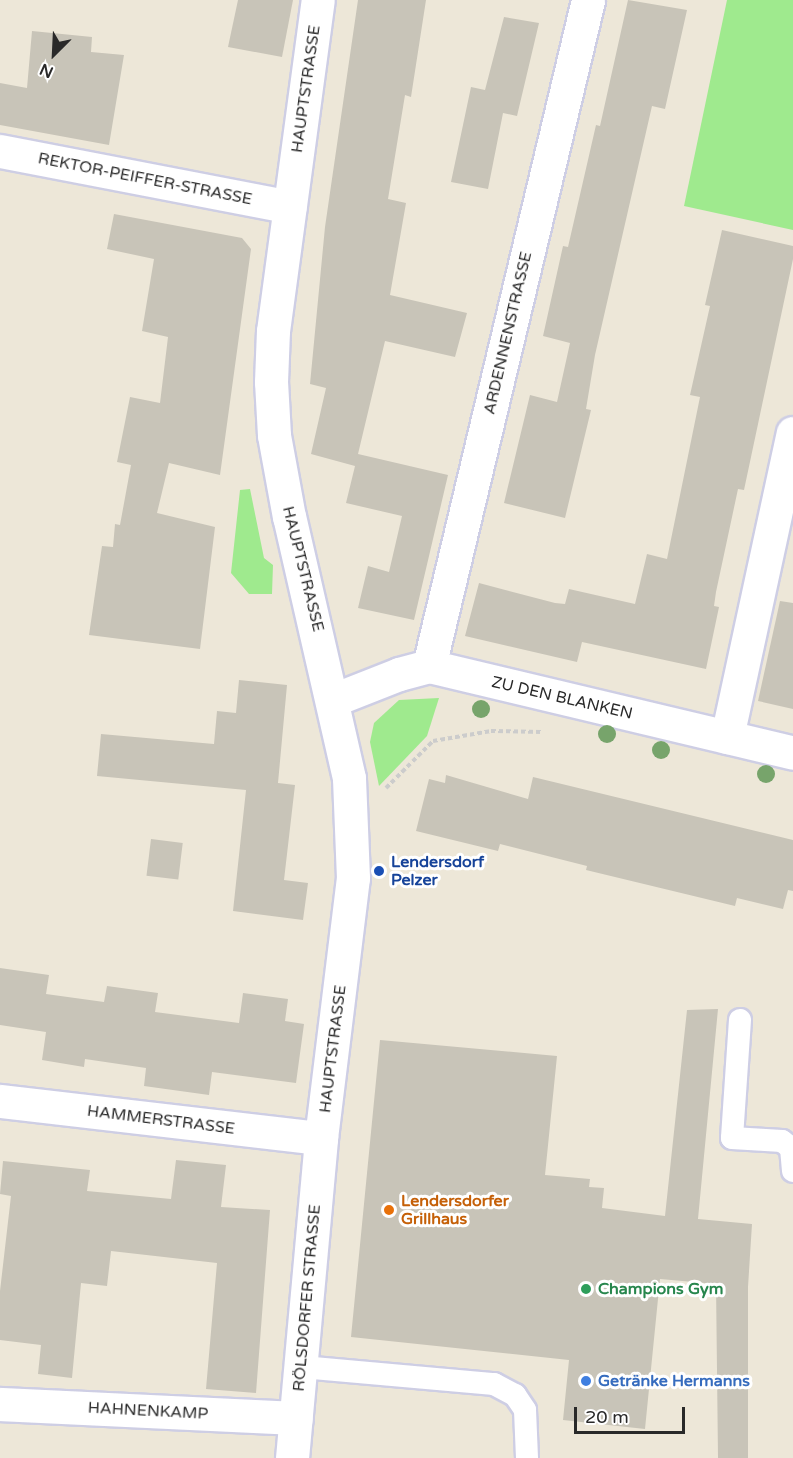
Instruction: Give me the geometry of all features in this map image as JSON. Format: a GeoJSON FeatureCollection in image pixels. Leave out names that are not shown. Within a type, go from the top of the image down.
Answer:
{"type":"FeatureCollection","features":[{"type":"Feature","properties":{"kind":"street","name":"HAUPTSTRASSE"},"geometry":{"type":"LineString","coordinates":[[318,0],[273,331],[274,435],[289,517],[333,700],[349,778],[352,831],[350,918],[321,1138]]}},
{"type":"Feature","properties":{"kind":"street","name":"ARDENNENSTRASSE"},"geometry":{"type":"LineString","coordinates":[[429,666],[588,0]]}},
{"type":"Feature","properties":{"kind":"street","name":"REKTOR-PEIFFER-STRASSE"},"geometry":{"type":"LineString","coordinates":[[0,151],[290,207]]}},
{"type":"Feature","properties":{"kind":"street"},"geometry":{"type":"LineString","coordinates":[[727,737],[793,433]]}},
{"type":"Feature","properties":{"kind":"street","name":"ZU DEN BLANKEN"},"geometry":{"type":"LineString","coordinates":[[333,700],[378,681],[429,666],[793,753]]}},
{"type":"Feature","properties":{"kind":"street","name":"HAMMERSTRASSE"},"geometry":{"type":"LineString","coordinates":[[0,1101],[321,1138]]}},
{"type":"Feature","properties":{"kind":"street","name":"RÖLSDORFER STRASSE"},"geometry":{"type":"LineString","coordinates":[[292,1458],[321,1138]]}},
{"type":"Feature","properties":{"kind":"street","name":"HAHNENKAMP"},"geometry":{"type":"LineString","coordinates":[[0,1404],[296,1418]]}},
{"type":"Feature","properties":{"kind":"lane"},"geometry":{"type":"LineString","coordinates":[[740,1020],[732,1138],[782,1141],[791,1148],[793,1171]]}},
{"type":"Feature","properties":{"kind":"lane"},"geometry":{"type":"LineString","coordinates":[[302,1367],[494,1384],[515,1395],[525,1410],[527,1458]]}},
{"type":"Feature","properties":{"kind":"path"},"geometry":{"type":"LineString","coordinates":[[352,831],[405,766],[433,741],[491,731],[551,732]]}},
{"type":"Feature","properties":{"kind":"green space"},"geometry":{"type":"Polygon","coordinates":[[[727,0],[793,0],[793,230],[684,206],[727,0]]]}},
{"type":"Feature","properties":{"kind":"green space"},"geometry":{"type":"Polygon","coordinates":[[[250,489],[264,558],[273,565],[272,594],[249,594],[231,573],[240,490],[250,489]]]}},
{"type":"Feature","properties":{"kind":"green space"},"geometry":{"type":"Polygon","coordinates":[[[439,698],[427,736],[379,786],[370,742],[374,723],[399,700],[439,698]]]}},
{"type":"Feature","properties":{"kind":"building"},"geometry":{"type":"Polygon","coordinates":[[[238,0],[293,0],[282,57],[228,47],[238,0]]]}},
{"type":"Feature","properties":{"kind":"building"},"geometry":{"type":"Polygon","coordinates":[[[358,0],[426,0],[411,97],[405,95],[388,199],[406,203],[390,295],[467,313],[455,357],[385,341],[358,454],[448,475],[414,620],[358,608],[368,566],[389,572],[402,516],[346,503],[355,466],[311,454],[326,388],[310,384],[325,227],[358,0]]]}},
{"type":"Feature","properties":{"kind":"building"},"geometry":{"type":"Polygon","coordinates":[[[628,0],[687,10],[665,109],[652,106],[595,355],[586,409],[591,410],[565,518],[504,503],[530,395],[557,402],[570,343],[543,336],[563,246],[568,247],[596,125],[600,126],[628,0]]]}},
{"type":"Feature","properties":{"kind":"building"},"geometry":{"type":"Polygon","coordinates":[[[504,17],[539,23],[517,116],[503,113],[488,189],[451,182],[471,87],[485,90],[504,17]]]}},
{"type":"Feature","properties":{"kind":"building"},"geometry":{"type":"Polygon","coordinates":[[[32,31],[92,37],[91,52],[124,55],[109,145],[0,125],[0,83],[27,88],[32,31]]]}},
{"type":"Feature","properties":{"kind":"building"},"geometry":{"type":"Polygon","coordinates":[[[114,214],[242,238],[251,249],[220,475],[169,463],[157,513],[215,527],[200,649],[89,635],[102,546],[113,547],[115,524],[120,525],[131,465],[117,462],[130,397],[160,403],[168,337],[142,331],[154,259],[107,249],[114,214]]]}},
{"type":"Feature","properties":{"kind":"building"},"geometry":{"type":"Polygon","coordinates":[[[722,230],[793,246],[793,259],[744,490],[738,489],[716,592],[714,606],[719,607],[706,669],[582,642],[577,662],[465,636],[479,583],[555,603],[565,604],[569,589],[635,604],[647,554],[667,559],[700,397],[690,395],[710,306],[705,305],[722,230]]]}},
{"type":"Feature","properties":{"kind":"building"},"geometry":{"type":"Polygon","coordinates":[[[780,601],[793,603],[793,709],[758,701],[780,601]]]}},
{"type":"Feature","properties":{"kind":"building"},"geometry":{"type":"Polygon","coordinates":[[[239,680],[287,685],[278,783],[295,785],[284,880],[308,883],[303,920],[233,911],[246,790],[97,776],[101,734],[214,744],[217,711],[236,713],[239,680]]]}},
{"type":"Feature","properties":{"kind":"building"},"geometry":{"type":"Polygon","coordinates":[[[446,775],[528,799],[533,777],[793,840],[793,891],[788,890],[783,909],[737,898],[735,906],[586,870],[587,866],[500,844],[498,851],[416,831],[429,779],[445,783],[446,775]]]}},
{"type":"Feature","properties":{"kind":"building"},"geometry":{"type":"Polygon","coordinates":[[[151,839],[183,843],[178,880],[146,876],[151,839]]]}},
{"type":"Feature","properties":{"kind":"building"},"geometry":{"type":"Polygon","coordinates":[[[0,968],[49,975],[46,994],[104,1002],[107,986],[158,993],[155,1012],[239,1023],[243,993],[288,999],[285,1021],[304,1024],[296,1083],[212,1072],[209,1095],[144,1086],[146,1068],[85,1059],[84,1067],[42,1060],[46,1032],[0,1025],[0,968]]]}},
{"type":"Feature","properties":{"kind":"building"},"geometry":{"type":"Polygon","coordinates":[[[718,1009],[698,1219],[752,1224],[748,1287],[748,1458],[718,1458],[716,1284],[660,1279],[645,1429],[563,1420],[569,1360],[351,1337],[380,1040],[557,1056],[545,1175],[590,1179],[589,1187],[604,1188],[602,1208],[665,1216],[687,1010],[718,1009]]]}},
{"type":"Feature","properties":{"kind":"building"},"geometry":{"type":"Polygon","coordinates":[[[176,1160],[226,1165],[221,1207],[270,1210],[256,1393],[206,1389],[217,1263],[111,1251],[107,1286],[81,1283],[72,1378],[38,1374],[41,1345],[0,1340],[0,1291],[11,1196],[0,1194],[3,1161],[90,1170],[87,1191],[171,1199],[176,1160]]]}},
{"type":"Feature","properties":{"kind":"place","name":"Lendersdorf Pelzer"},"geometry":{"type":"Point","coordinates":[379,871]}},
{"type":"Feature","properties":{"kind":"place","name":"Lendersdorfer Grillhaus"},"geometry":{"type":"Point","coordinates":[389,1210]}},
{"type":"Feature","properties":{"kind":"place","name":"Champions Gym"},"geometry":{"type":"Point","coordinates":[586,1289]}},
{"type":"Feature","properties":{"kind":"place","name":"Getränke Hermanns"},"geometry":{"type":"Point","coordinates":[586,1381]}}]}
